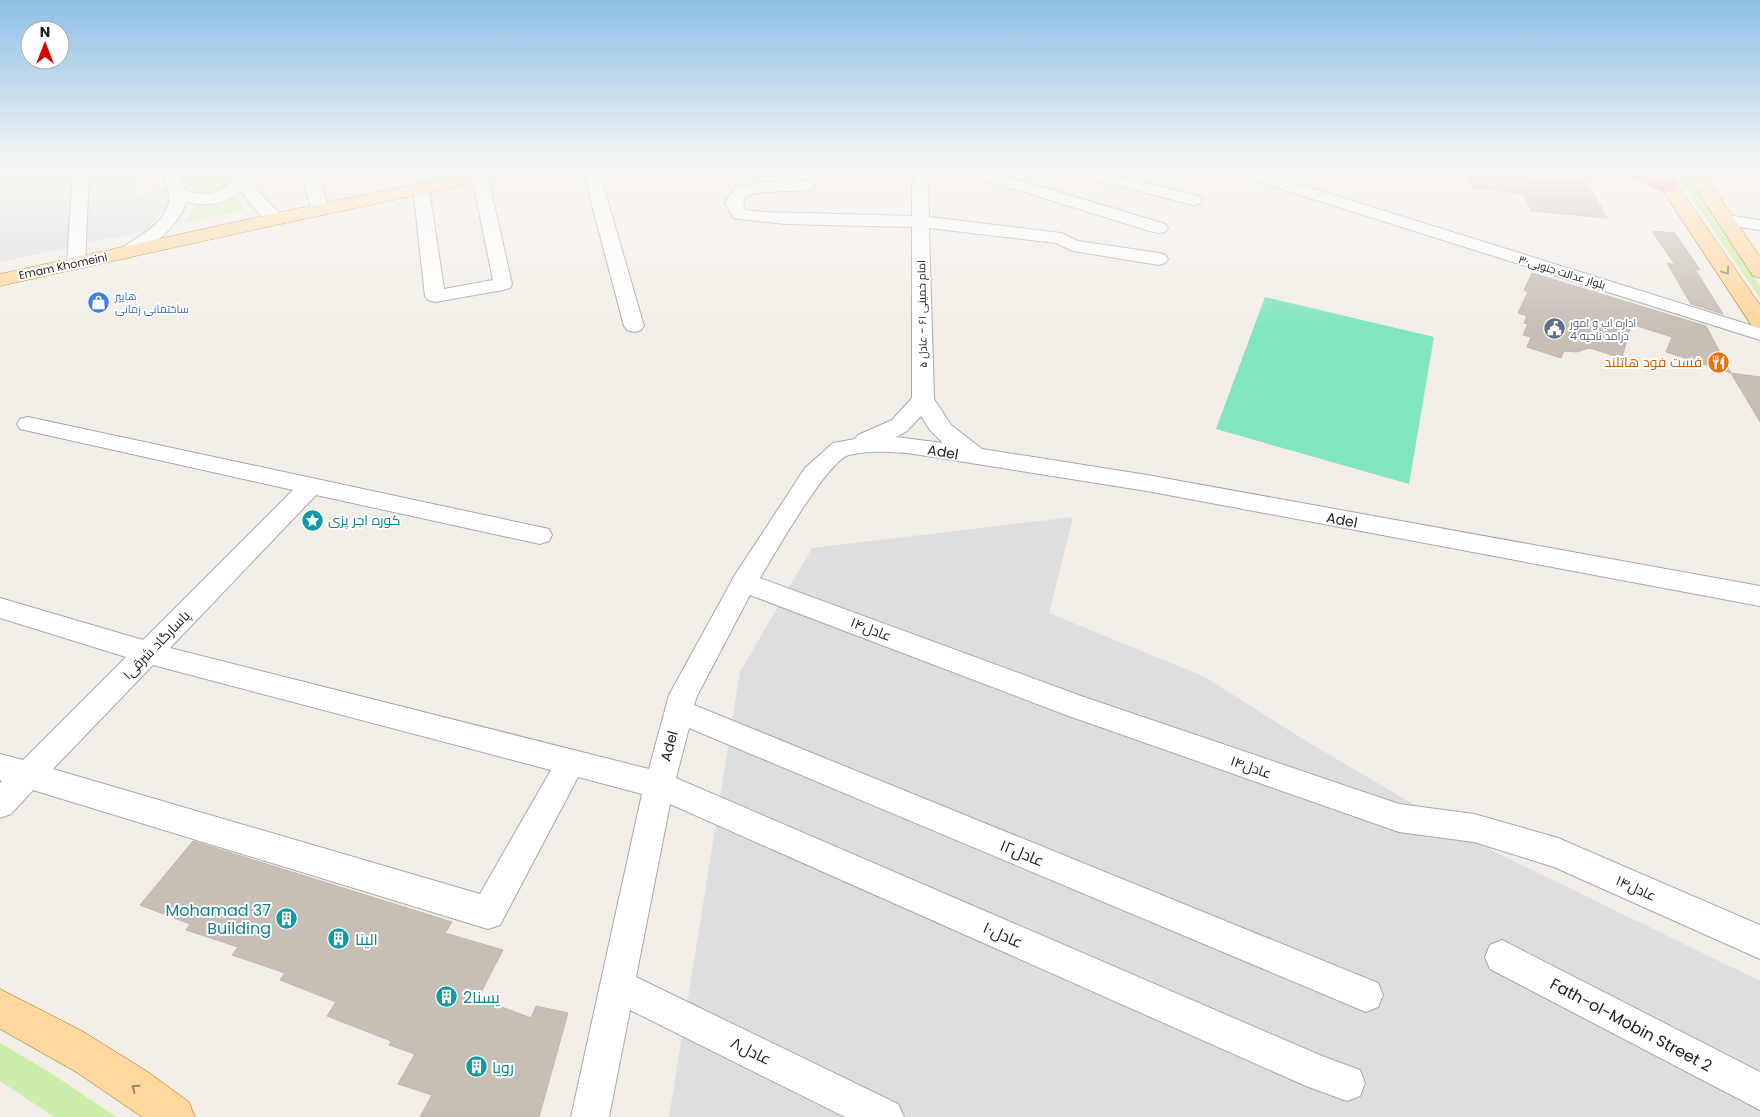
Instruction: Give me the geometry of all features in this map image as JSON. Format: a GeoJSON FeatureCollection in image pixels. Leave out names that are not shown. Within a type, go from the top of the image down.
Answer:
{"type":"FeatureCollection","features":[{"type":"Feature","properties":{"kind":"main road","name":"Emam Khomeini"},"geometry":{"type":"LineString","coordinates":[[0,280],[258,223]]}},
{"type":"Feature","properties":{"kind":"main road"},"geometry":{"type":"LineString","coordinates":[[1694,223],[1760,321]]}},
{"type":"Feature","properties":{"kind":"main road"},"geometry":{"type":"LineString","coordinates":[[1728,223],[1760,272]]}},
{"type":"Feature","properties":{"kind":"main road"},"geometry":{"type":"LineString","coordinates":[[0,1008],[104,1067],[174,1117]]}},
{"type":"Feature","properties":{"kind":"street"},"geometry":{"type":"LineString","coordinates":[[76,263],[78,223]]}},
{"type":"Feature","properties":{"kind":"street"},"geometry":{"type":"LineString","coordinates":[[124,254],[146,240],[164,223]]}},
{"type":"Feature","properties":{"kind":"street"},"geometry":{"type":"LineString","coordinates":[[425,223],[435,296],[503,284],[490,223]]}},
{"type":"Feature","properties":{"kind":"street"},"geometry":{"type":"LineString","coordinates":[[605,223],[634,326]]}},
{"type":"Feature","properties":{"kind":"street","name":"امام خمینی ۶۱ - عادل ۵"},"geometry":{"type":"LineString","coordinates":[[920,223],[923,399],[934,423],[947,436],[980,458]]}},
{"type":"Feature","properties":{"kind":"street"},"geometry":{"type":"LineString","coordinates":[[930,223],[1061,238],[1073,246],[1159,259]]}},
{"type":"Feature","properties":{"kind":"street"},"geometry":{"type":"LineString","coordinates":[[1142,223],[1158,228]]}},
{"type":"Feature","properties":{"kind":"street","name":"بلوار عدالت جنوبی۳۰"},"geometry":{"type":"LineString","coordinates":[[1406,223],[1760,334]]}},
{"type":"Feature","properties":{"kind":"street"},"geometry":{"type":"LineString","coordinates":[[1747,223],[1760,225]]}},
{"type":"Feature","properties":{"kind":"street"},"geometry":{"type":"LineString","coordinates":[[841,448],[888,433],[908,421],[923,399]]}},
{"type":"Feature","properties":{"kind":"street"},"geometry":{"type":"LineString","coordinates":[[28,424],[540,535]]}},
{"type":"Feature","properties":{"kind":"street","name":"Adel"},"geometry":{"type":"LineString","coordinates":[[590,1117],[658,785],[683,695],[744,582],[813,474],[841,448],[885,444],[914,446],[1146,483],[1760,596]]}},
{"type":"Feature","properties":{"kind":"street","name":"پاسارگاد شرقی۱"},"geometry":{"type":"LineString","coordinates":[[0,804],[14,772],[148,652],[312,485]]}},
{"type":"Feature","properties":{"kind":"street","name":"عادل۱۴"},"geometry":{"type":"LineString","coordinates":[[744,582],[1076,706],[1399,818],[1474,828],[1558,853],[1760,942]]}},
{"type":"Feature","properties":{"kind":"street","name":"عادل۱۰"},"geometry":{"type":"LineString","coordinates":[[0,608],[148,652],[658,785],[1319,1073],[1347,1083]]}},
{"type":"Feature","properties":{"kind":"street","name":"عادل۱۲"},"geometry":{"type":"LineString","coordinates":[[678,711],[1366,994]]}},
{"type":"Feature","properties":{"kind":"street"},"geometry":{"type":"LineString","coordinates":[[14,772],[488,913],[571,762]]}},
{"type":"Feature","properties":{"kind":"street","name":"Fath-ol-Mobin Street 2"},"geometry":{"type":"LineString","coordinates":[[1502,957],[1760,1092]]}},
{"type":"Feature","properties":{"kind":"street","name":"۸عادل"},"geometry":{"type":"LineString","coordinates":[[616,986],[885,1117]]}},
{"type":"Feature","properties":{"kind":"shaded area"},"geometry":{"type":"Polygon","coordinates":[[[0,223],[152,223],[145,231],[0,262],[0,223]]]}},
{"type":"Feature","properties":{"kind":"shaded area"},"geometry":{"type":"Polygon","coordinates":[[[1073,517],[1049,613],[1205,677],[1306,741],[1493,851],[1760,981],[1760,1117],[669,1117],[740,672],[812,548],[1073,517]]]}},
{"type":"Feature","properties":{"kind":"green space"},"geometry":{"type":"Polygon","coordinates":[[[1709,223],[1717,223],[1760,286],[1760,298],[1709,223]]]}},
{"type":"Feature","properties":{"kind":"green space"},"geometry":{"type":"Polygon","coordinates":[[[1265,297],[1434,337],[1409,484],[1216,429],[1265,297]]]}},
{"type":"Feature","properties":{"kind":"green space"},"geometry":{"type":"Polygon","coordinates":[[[0,1043],[51,1073],[116,1117],[54,1117],[0,1081],[0,1043]]]}},
{"type":"Feature","properties":{"kind":"building"},"geometry":{"type":"Polygon","coordinates":[[[1652,231],[1675,233],[1700,270],[1695,269],[1723,314],[1691,304],[1667,263],[1675,265],[1652,231]]]}},
{"type":"Feature","properties":{"kind":"building"},"geometry":{"type":"Polygon","coordinates":[[[1532,273],[1706,326],[1731,373],[1666,352],[1672,337],[1631,324],[1622,358],[1589,348],[1577,352],[1564,351],[1561,358],[1527,347],[1531,337],[1523,335],[1528,324],[1524,323],[1527,316],[1518,313],[1528,292],[1524,290],[1532,273]]]}},
{"type":"Feature","properties":{"kind":"building"},"geometry":{"type":"Polygon","coordinates":[[[1731,373],[1760,377],[1760,422],[1731,373]]]}},
{"type":"Feature","properties":{"kind":"building"},"geometry":{"type":"Polygon","coordinates":[[[193,841],[452,922],[445,933],[503,950],[478,998],[531,1018],[536,1006],[568,1013],[539,1117],[420,1117],[432,1095],[398,1084],[415,1054],[389,1045],[391,1041],[327,1016],[336,1002],[280,980],[285,973],[232,955],[238,947],[186,930],[190,924],[140,905],[193,841]]]}},
{"type":"Feature","properties":{"kind":"place","name":"هایپر ساختمانی زمانی"},"geometry":{"type":"Point","coordinates":[99,302]}},
{"type":"Feature","properties":{"kind":"place","name":"اداره اب و امور درامد ناحیه 4"},"geometry":{"type":"Point","coordinates":[1554,329]}},
{"type":"Feature","properties":{"kind":"place","name":"فست فود هاتلند"},"geometry":{"type":"Point","coordinates":[1718,362]}},
{"type":"Feature","properties":{"kind":"place","name":"کوره اجر پزی"},"geometry":{"type":"Point","coordinates":[312,520]}},
{"type":"Feature","properties":{"kind":"place","name":"Mohamad 37 Building"},"geometry":{"type":"Point","coordinates":[287,919]}},
{"type":"Feature","properties":{"kind":"place","name":"الینا"},"geometry":{"type":"Point","coordinates":[339,939]}},
{"type":"Feature","properties":{"kind":"place","name":"یسنا2"},"geometry":{"type":"Point","coordinates":[447,997]}},
{"type":"Feature","properties":{"kind":"place","name":"رویا"},"geometry":{"type":"Point","coordinates":[476,1067]}}]}
